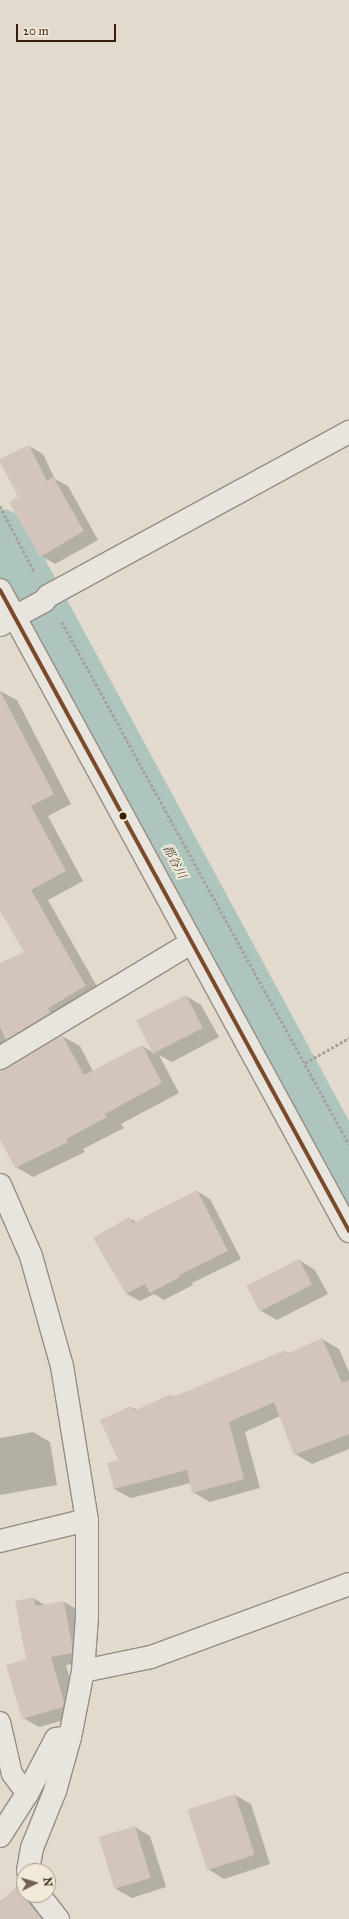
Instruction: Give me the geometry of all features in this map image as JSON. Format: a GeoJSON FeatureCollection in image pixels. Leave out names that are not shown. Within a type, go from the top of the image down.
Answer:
{"type":"FeatureCollection","features":[{"type":"Feature","properties":{"kind":"street"},"geometry":{"type":"LineString","coordinates":[[27,609],[349,432]]}},
{"type":"Feature","properties":{"kind":"street"},"geometry":{"type":"LineString","coordinates":[[0,590],[27,609],[192,942],[349,1231]]}},
{"type":"Feature","properties":{"kind":"street"},"geometry":{"type":"LineString","coordinates":[[0,1058],[192,942]]}},
{"type":"Feature","properties":{"kind":"street"},"geometry":{"type":"LineString","coordinates":[[0,1185],[31,1256],[62,1366],[87,1520],[87,1617],[83,1671],[70,1737],[55,1791],[32,1848],[29,1863]]}},
{"type":"Feature","properties":{"kind":"street"},"geometry":{"type":"LineString","coordinates":[[0,1541],[87,1520]]}},
{"type":"Feature","properties":{"kind":"street"},"geometry":{"type":"LineString","coordinates":[[83,1671],[151,1657],[349,1584]]}},
{"type":"Feature","properties":{"kind":"street"},"geometry":{"type":"LineString","coordinates":[[0,1836],[27,1794],[56,1739],[70,1737]]}},
{"type":"Feature","properties":{"kind":"street"},"geometry":{"type":"LineString","coordinates":[[45,1903],[58,1919]]}},
{"type":"Feature","properties":{"kind":"lane"},"geometry":{"type":"LineString","coordinates":[[0,1722],[12,1774],[27,1794]]}},
{"type":"Feature","properties":{"kind":"path"},"geometry":{"type":"LineString","coordinates":[[0,506],[27,609],[304,1063],[349,1144]]}},
{"type":"Feature","properties":{"kind":"path"},"geometry":{"type":"LineString","coordinates":[[304,1063],[349,1038]]}},
{"type":"Feature","properties":{"kind":"building"},"geometry":{"type":"Polygon","coordinates":[[[29,445],[47,481],[53,477],[84,531],[40,557],[9,502],[18,497],[0,462],[0,459],[29,445]]]}},
{"type":"Feature","properties":{"kind":"building"},"geometry":{"type":"Polygon","coordinates":[[[0,691],[54,794],[31,806],[66,871],[31,890],[86,986],[48,1008],[50,1013],[6,1040],[0,1027],[0,963],[24,952],[0,911],[0,691]]]}},
{"type":"Feature","properties":{"kind":"building"},"geometry":{"type":"Polygon","coordinates":[[[186,995],[203,1028],[153,1053],[136,1020],[186,995]]]}},
{"type":"Feature","properties":{"kind":"building"},"geometry":{"type":"Polygon","coordinates":[[[62,1035],[84,1075],[142,1045],[162,1083],[105,1114],[107,1117],[66,1139],[68,1142],[15,1168],[0,1139],[0,1070],[6,1069],[62,1035]]]}},
{"type":"Feature","properties":{"kind":"building"},"geometry":{"type":"Polygon","coordinates":[[[197,1190],[228,1251],[179,1275],[180,1277],[150,1293],[145,1284],[126,1294],[93,1238],[129,1217],[133,1223],[197,1190]]]}},
{"type":"Feature","properties":{"kind":"building"},"geometry":{"type":"Polygon","coordinates":[[[299,1259],[312,1285],[260,1312],[246,1286],[299,1259]]]}},
{"type":"Feature","properties":{"kind":"building"},"geometry":{"type":"Polygon","coordinates":[[[322,1338],[342,1383],[349,1380],[349,1434],[294,1455],[274,1402],[229,1422],[244,1479],[192,1493],[187,1470],[114,1489],[107,1463],[118,1460],[100,1420],[131,1406],[134,1411],[171,1394],[173,1397],[285,1350],[286,1354],[322,1338]]]}},
{"type":"Feature","properties":{"kind":"building"},"geometry":{"type":"Polygon","coordinates":[[[33,1597],[36,1606],[64,1601],[72,1645],[72,1653],[51,1657],[64,1702],[63,1707],[22,1719],[6,1665],[26,1659],[15,1601],[33,1597]]]}},
{"type":"Feature","properties":{"kind":"building"},"geometry":{"type":"Polygon","coordinates":[[[235,1794],[255,1855],[207,1870],[187,1809],[235,1794]]]}},
{"type":"Feature","properties":{"kind":"building"},"geometry":{"type":"Polygon","coordinates":[[[135,1826],[151,1878],[114,1889],[99,1837],[135,1826]]]}},
{"type":"Feature","properties":{"kind":"building"},"geometry":{"type":"Polygon","coordinates":[[[16,1888],[16,1903],[29,1903],[42,1919],[0,1919],[0,1901],[16,1888]]]}},
{"type":"Feature","properties":{"kind":"waterway","name":"都谷川"},"geometry":{"type":"LineString","coordinates":[[0,539],[349,1184]]}},
{"type":"Feature","properties":{"kind":"transit line"},"geometry":{"type":"LineString","coordinates":[[0,590],[349,1231]]}}]}
